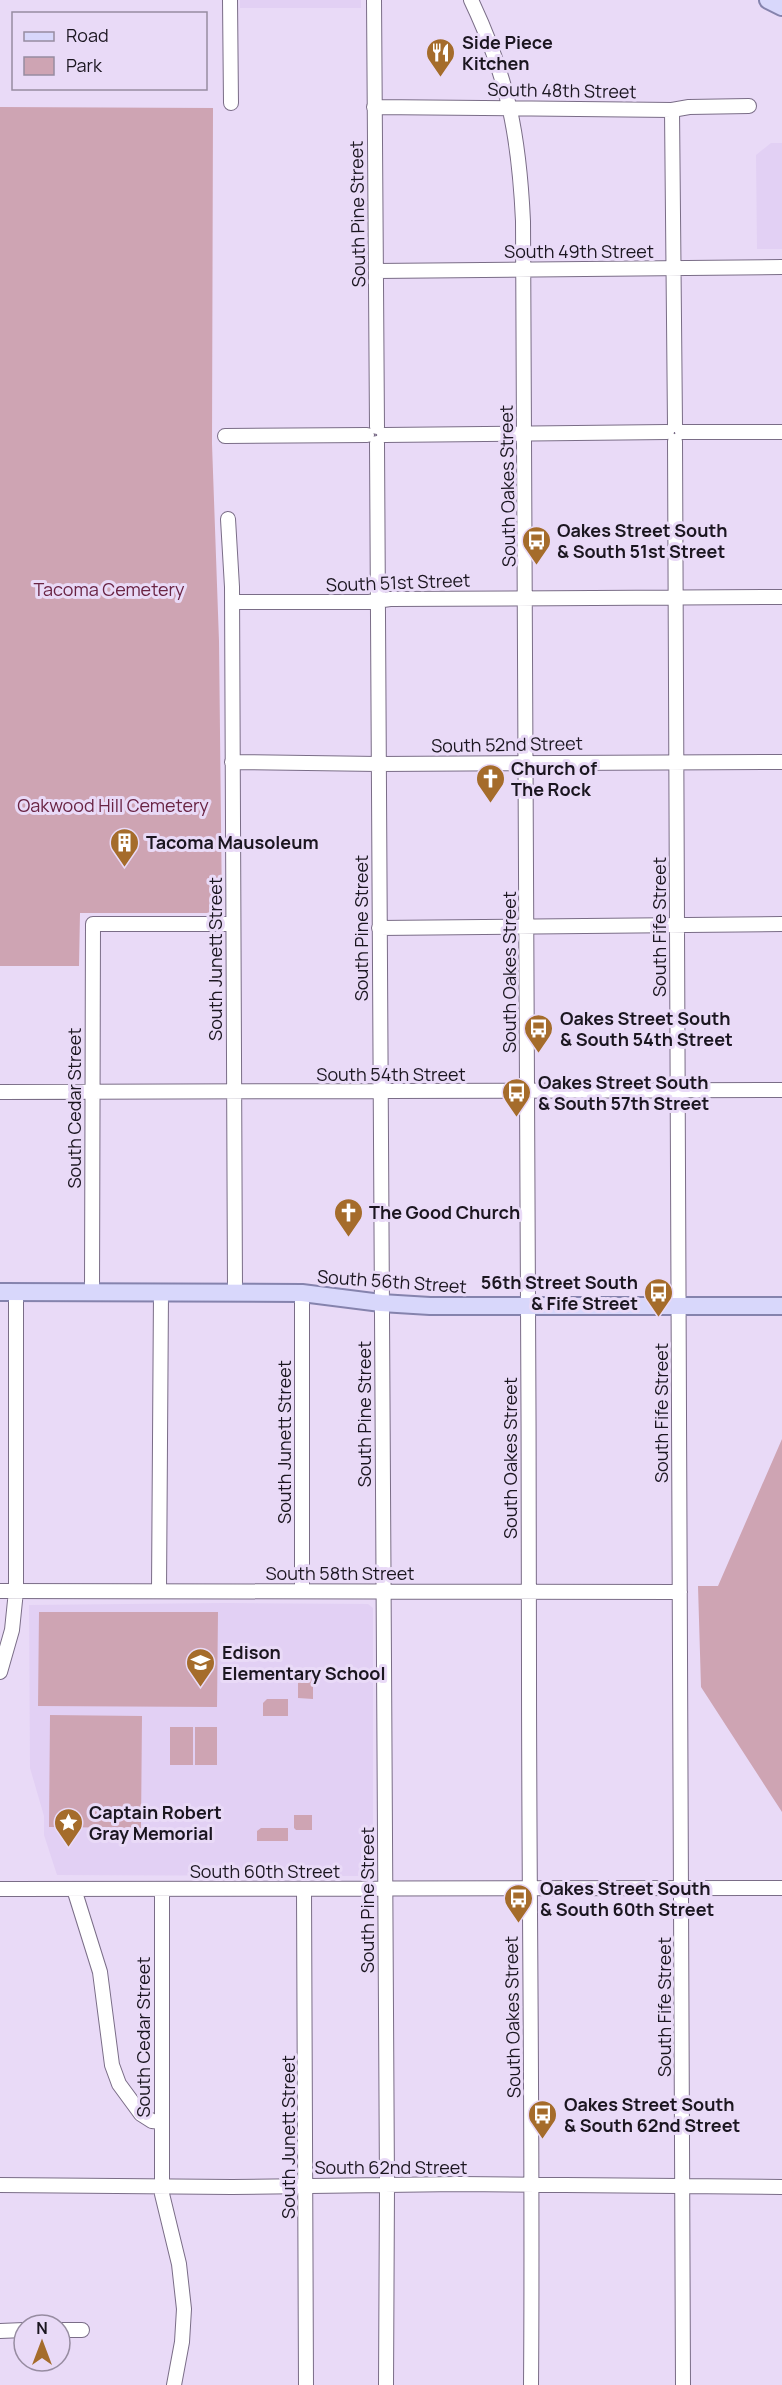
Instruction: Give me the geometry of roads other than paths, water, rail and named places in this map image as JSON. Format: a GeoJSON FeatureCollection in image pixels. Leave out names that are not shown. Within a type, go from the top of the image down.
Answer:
{"type":"FeatureCollection","features":[{"type":"Feature","properties":{"kind":"main road"},"geometry":{"type":"LineString","coordinates":[[768,0],[782,7]]}},
{"type":"Feature","properties":{"kind":"main road","name":"South 56th Street"},"geometry":{"type":"LineString","coordinates":[[8,1292],[302,1293],[381,1303],[439,1306],[782,1306]]}},
{"type":"Feature","properties":{"kind":"street"},"geometry":{"type":"LineString","coordinates":[[230,0],[231,103]]}},
{"type":"Feature","properties":{"kind":"street","name":"South Pine Street"},"geometry":{"type":"LineString","coordinates":[[374,0],[387,2186],[386,2385]]}},
{"type":"Feature","properties":{"kind":"street","name":"South Oakes Street"},"geometry":{"type":"LineString","coordinates":[[471,0],[493,50],[511,107],[521,175],[524,270],[531,2385]]}},
{"type":"Feature","properties":{"kind":"street","name":"South 48th Street"},"geometry":{"type":"LineString","coordinates":[[374,107],[672,110],[689,107],[749,106]]}},
{"type":"Feature","properties":{"kind":"street","name":"South Fife Street"},"geometry":{"type":"LineString","coordinates":[[672,110],[683,2385]]}},
{"type":"Feature","properties":{"kind":"street","name":"South 49th Street"},"geometry":{"type":"LineString","coordinates":[[376,271],[782,267]]}},
{"type":"Feature","properties":{"kind":"street"},"geometry":{"type":"LineString","coordinates":[[225,436],[782,432]]}},
{"type":"Feature","properties":{"kind":"street","name":"South Junett Street"},"geometry":{"type":"LineString","coordinates":[[228,519],[232,602],[235,1291]]}},
{"type":"Feature","properties":{"kind":"street","name":"South 51st Street"},"geometry":{"type":"LineString","coordinates":[[232,602],[369,602],[378,599],[676,596],[782,597]]}},
{"type":"Feature","properties":{"kind":"street","name":"South 52nd Street"},"geometry":{"type":"LineString","coordinates":[[232,762],[378,764],[782,762]]}},
{"type":"Feature","properties":{"kind":"street","name":"South Cedar Street"},"geometry":{"type":"LineString","coordinates":[[92,1293],[93,924],[233,924]]}},
{"type":"Feature","properties":{"kind":"street"},"geometry":{"type":"LineString","coordinates":[[379,928],[782,924]]}},
{"type":"Feature","properties":{"kind":"street","name":"South 54th Street"},"geometry":{"type":"LineString","coordinates":[[0,1092],[782,1090]]}},
{"type":"Feature","properties":{"kind":"street"},"geometry":{"type":"LineString","coordinates":[[0,1672],[12,1629],[16,1591],[8,1292]]}},
{"type":"Feature","properties":{"kind":"street"},"geometry":{"type":"LineString","coordinates":[[159,1591],[161,1292]]}},
{"type":"Feature","properties":{"kind":"street","name":"South Junett Street"},"geometry":{"type":"LineString","coordinates":[[302,1293],[302,1591]]}},
{"type":"Feature","properties":{"kind":"street","name":"South 58th Street"},"geometry":{"type":"LineString","coordinates":[[0,1591],[680,1592]]}},
{"type":"Feature","properties":{"kind":"street","name":"South 60th Street"},"geometry":{"type":"LineString","coordinates":[[0,1889],[681,1890],[782,1888]]}},
{"type":"Feature","properties":{"kind":"street"},"geometry":{"type":"LineString","coordinates":[[74,1889],[100,1972],[111,2055],[119,2084],[141,2114],[152,2121],[161,2122]]}},
{"type":"Feature","properties":{"kind":"street","name":"South Cedar Street"},"geometry":{"type":"LineString","coordinates":[[162,1889],[162,2185],[179,2264],[183,2295],[182,2342],[174,2385]]}},
{"type":"Feature","properties":{"kind":"street","name":"South Junett Street"},"geometry":{"type":"LineString","coordinates":[[304,1889],[307,2186],[306,2385]]}},
{"type":"Feature","properties":{"kind":"street","name":"South 62nd Street"},"geometry":{"type":"LineString","coordinates":[[0,2185],[782,2187]]}},
{"type":"Feature","properties":{"kind":"street"},"geometry":{"type":"LineString","coordinates":[[72,2330],[82,2330]]}},
{"type":"Feature","properties":{"kind":"place","name":"Side Piece Kitchen"},"geometry":{"type":"Point","coordinates":[441,78]}},
{"type":"Feature","properties":{"kind":"place","name":"Oakes Street South & South 51st Street"},"geometry":{"type":"Point","coordinates":[536,566]}},
{"type":"Feature","properties":{"kind":"place","name":"Church of The Rock"},"geometry":{"type":"Point","coordinates":[490,804]}},
{"type":"Feature","properties":{"kind":"place","name":"Tacoma Mausoleum"},"geometry":{"type":"Point","coordinates":[125,868]}},
{"type":"Feature","properties":{"kind":"place","name":"Oakes Street South & South 54th Street"},"geometry":{"type":"Point","coordinates":[539,1054]}},
{"type":"Feature","properties":{"kind":"place","name":"Oakes Street South & South 57th Street"},"geometry":{"type":"Point","coordinates":[517,1118]}},
{"type":"Feature","properties":{"kind":"place","name":"The Good Church"},"geometry":{"type":"Point","coordinates":[348,1238]}},
{"type":"Feature","properties":{"kind":"place","name":"56th Street South & Fife Street"},"geometry":{"type":"Point","coordinates":[659,1318]}},
{"type":"Feature","properties":{"kind":"place","name":"Edison Elementary School"},"geometry":{"type":"Point","coordinates":[201,1688]}},
{"type":"Feature","properties":{"kind":"place","name":"Captain Robert Gray Memorial"},"geometry":{"type":"Point","coordinates":[68,1848]}},
{"type":"Feature","properties":{"kind":"place","name":"Oakes Street South & South 60th Street"},"geometry":{"type":"Point","coordinates":[519,1924]}},
{"type":"Feature","properties":{"kind":"place","name":"Oakes Street South & South 62nd Street"},"geometry":{"type":"Point","coordinates":[543,2140]}},
{"type":"Feature","properties":{"kind":"park label","name":"Tacoma Cemetery"},"geometry":{"type":"Point","coordinates":[109,589]}},
{"type":"Feature","properties":{"kind":"park label","name":"Oakwood Hill Cemetery"},"geometry":{"type":"Point","coordinates":[113,805]}}]}
